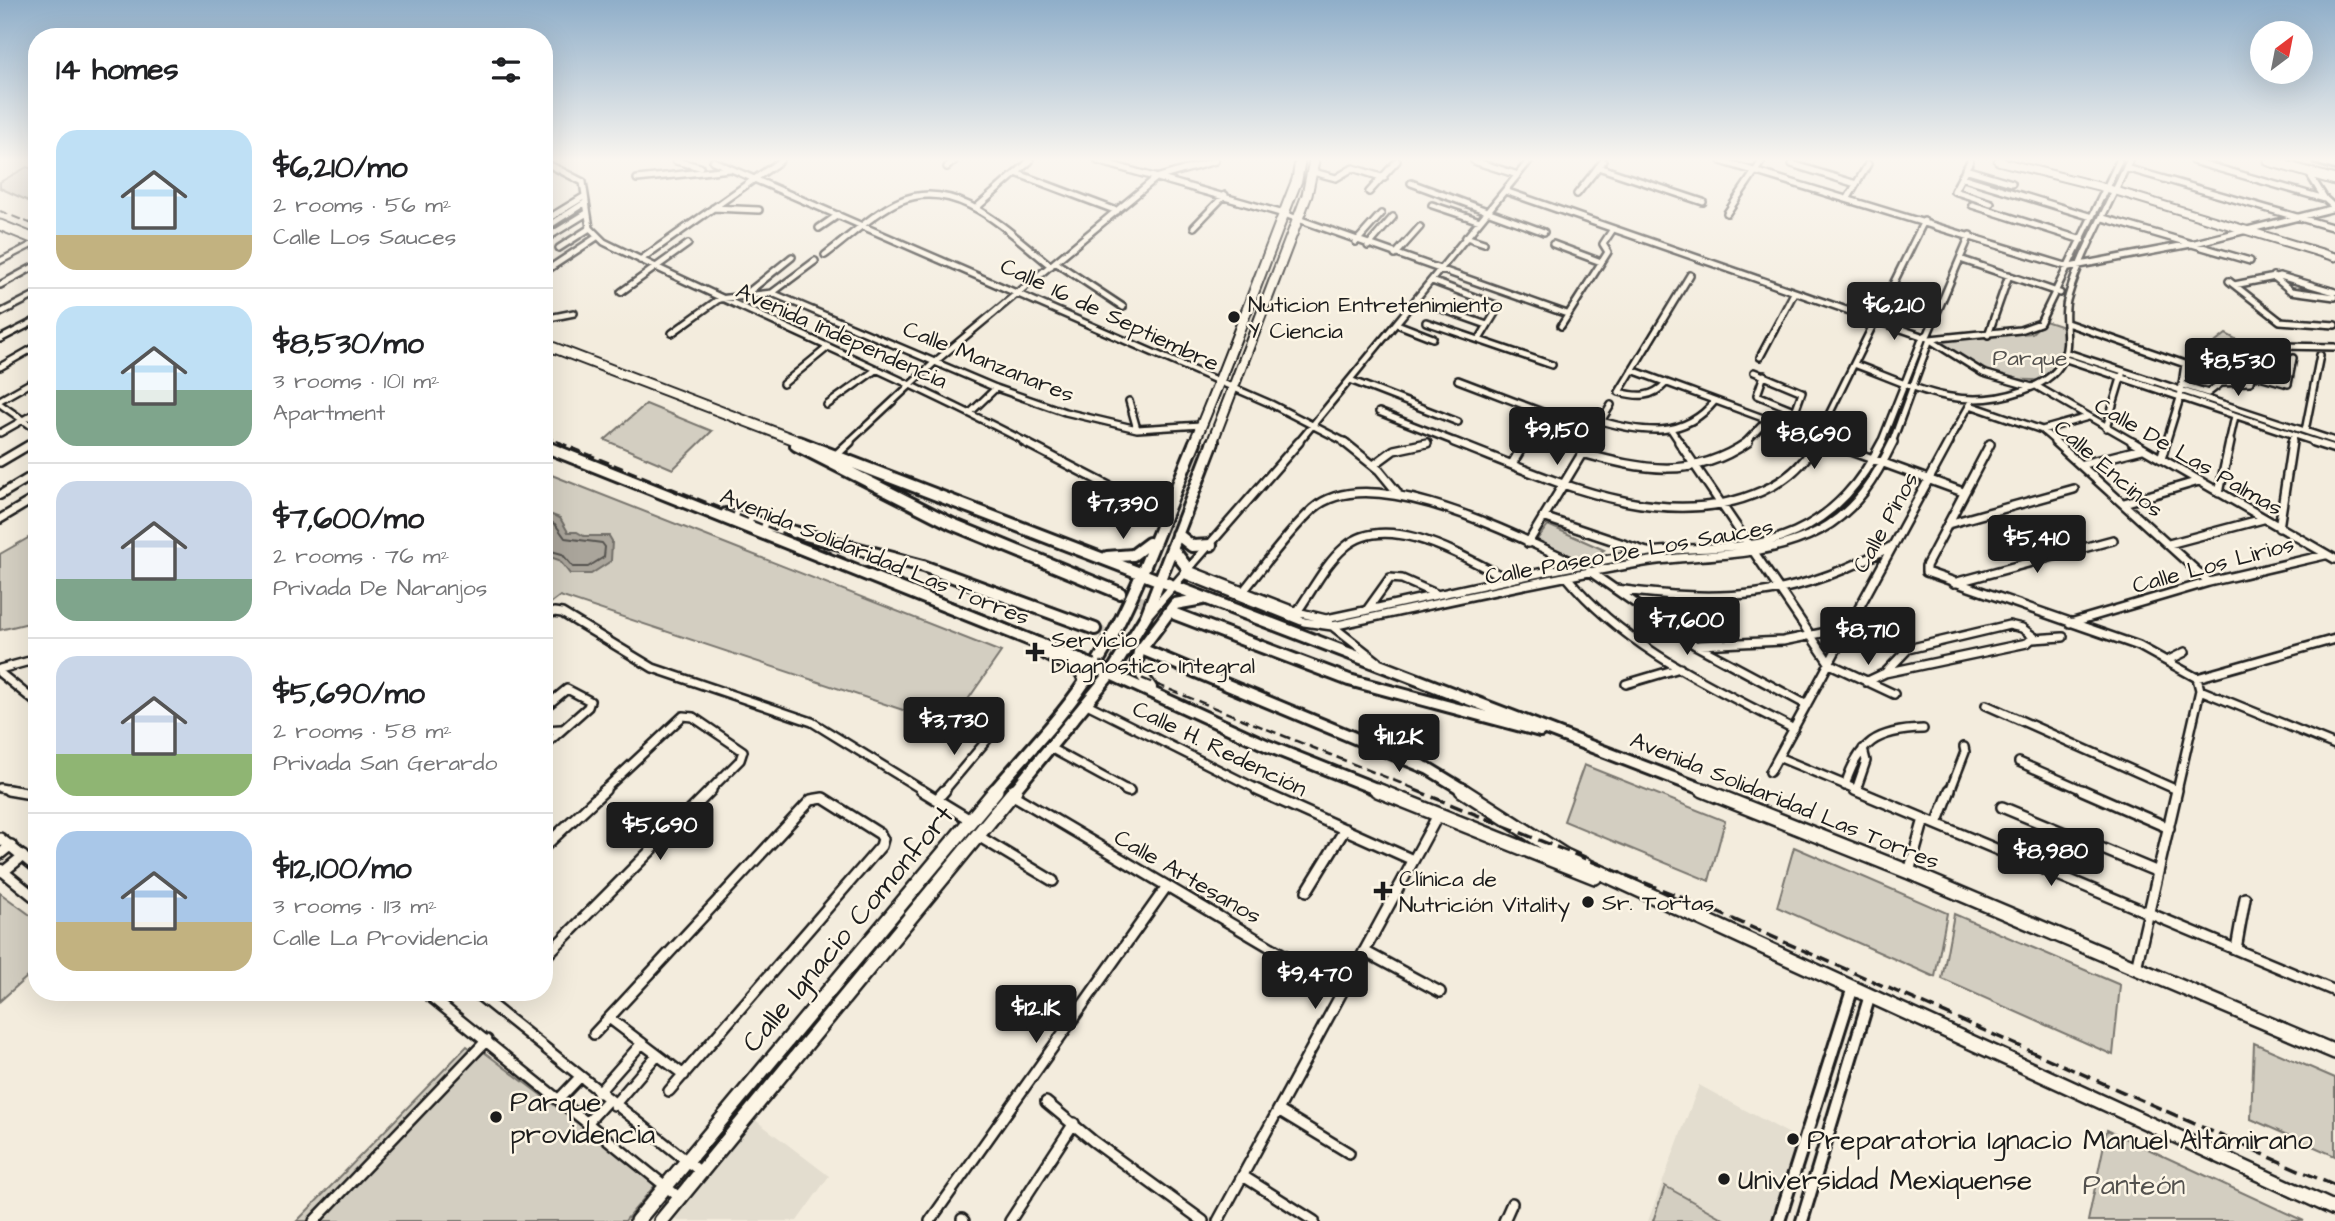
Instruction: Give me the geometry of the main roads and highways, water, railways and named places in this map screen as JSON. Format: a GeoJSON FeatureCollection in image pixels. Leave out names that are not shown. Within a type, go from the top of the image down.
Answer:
{"type":"FeatureCollection","features":[{"type":"Feature","properties":{"kind":"main road","name":"Calle Ignacio Comonfort"},"geometry":{"type":"LineString","coordinates":[[637,1221],[1096,666],[1140,573],[1219,383],[1282,218]]}},
{"type":"Feature","properties":{"kind":"main road","name":"Calle Ignacio Comonfort"},"geometry":{"type":"LineString","coordinates":[[660,1221],[1052,748],[1111,673],[1146,617],[1234,390],[1296,218]]}},
{"type":"Feature","properties":{"kind":"main road"},"geometry":{"type":"LineString","coordinates":[[0,225],[28,237]]}},
{"type":"Feature","properties":{"kind":"main road"},"geometry":{"type":"LineString","coordinates":[[553,347],[779,434],[821,460],[952,524],[1120,593]]}},
{"type":"Feature","properties":{"kind":"main road","name":"Avenida Solidaridad Las Torres"},"geometry":{"type":"LineString","coordinates":[[779,434],[1566,736],[1909,872],[2335,1052]]}},
{"type":"Feature","properties":{"kind":"main road"},"geometry":{"type":"LineString","coordinates":[[553,450],[699,509]]}},
{"type":"Feature","properties":{"kind":"main road","name":"Avenida Solidaridad Las Torres"},"geometry":{"type":"LineString","coordinates":[[699,509],[923,566],[1095,629]]}},
{"type":"Feature","properties":{"kind":"main road","name":"Avenida Solidaridad Las Torres"},"geometry":{"type":"LineString","coordinates":[[699,509],[1096,666],[1268,746],[1650,897]]}},
{"type":"Feature","properties":{"kind":"main road"},"geometry":{"type":"LineString","coordinates":[[1177,534],[1192,546],[1212,545]]}},
{"type":"Feature","properties":{"kind":"main road"},"geometry":{"type":"LineString","coordinates":[[1100,556],[1133,555],[1153,538]]}},
{"type":"Feature","properties":{"kind":"main road"},"geometry":{"type":"LineString","coordinates":[[1172,548],[1187,573]]}},
{"type":"Feature","properties":{"kind":"main road"},"geometry":{"type":"LineString","coordinates":[[1154,691],[1136,667],[1139,652],[1175,604],[1206,599]]}},
{"type":"Feature","properties":{"kind":"main road","name":"Avenida Solidaridad Las Torres"},"geometry":{"type":"LineString","coordinates":[[1175,614],[1349,680],[1512,726],[1566,736]]}},
{"type":"Feature","properties":{"kind":"main road"},"geometry":{"type":"LineString","coordinates":[[1013,635],[1073,667],[1083,674],[1084,682]]}},
{"type":"Feature","properties":{"kind":"main road","name":"Avenida Solidaridad Las Torres"},"geometry":{"type":"LineString","coordinates":[[1146,651],[1429,769],[1471,794],[1539,842],[1650,897],[1853,987],[2335,1209]]}},
{"type":"Feature","properties":{"kind":"main road"},"geometry":{"type":"LineString","coordinates":[[1091,699],[1112,686],[1134,683]]}},
{"type":"Feature","properties":{"kind":"water"},"geometry":{"type":"Polygon","coordinates":[[[553,515],[560,518],[568,532],[577,532],[584,536],[609,536],[612,541],[611,561],[591,574],[570,574],[559,560],[553,558],[553,515]]]}},
{"type":"Feature","properties":{"kind":"tunnel"},"geometry":{"type":"LineString","coordinates":[[1122,594],[1175,614]]}},
{"type":"Feature","properties":{"kind":"tunnel"},"geometry":{"type":"LineString","coordinates":[[1095,629],[1137,647]]}},
{"type":"Feature","properties":{"kind":"railway"},"geometry":{"type":"LineString","coordinates":[[17,218],[28,222]]}},
{"type":"Feature","properties":{"kind":"railway"},"geometry":{"type":"LineString","coordinates":[[553,440],[562,443]]}},
{"type":"Feature","properties":{"kind":"railway"},"geometry":{"type":"LineString","coordinates":[[558,442],[1420,791]]}},
{"type":"Feature","properties":{"kind":"railway"},"geometry":{"type":"LineString","coordinates":[[1415,790],[1710,909],[2335,1186]]}},
{"type":"Feature","properties":{"kind":"place","name":"Nuticion Entretenimiento Y Ciencia"},"geometry":{"type":"Point","coordinates":[1234,317]}},
{"type":"Feature","properties":{"kind":"place","name":"Servicio Diagnostico Integral"},"geometry":{"type":"Point","coordinates":[1035,652]}},
{"type":"Feature","properties":{"kind":"place","name":"Clínica de Nutrición Vitality"},"geometry":{"type":"Point","coordinates":[1383,891]}},
{"type":"Feature","properties":{"kind":"place","name":"Sr. Tortas"},"geometry":{"type":"Point","coordinates":[1588,902]}},
{"type":"Feature","properties":{"kind":"place","name":"Parque providencia"},"geometry":{"type":"Point","coordinates":[496,1117]}},
{"type":"Feature","properties":{"kind":"place","name":"Preparatoria Ignacio Manuel Altamirano"},"geometry":{"type":"Point","coordinates":[1793,1139]}},
{"type":"Feature","properties":{"kind":"place","name":"Universidad Mexiquense"},"geometry":{"type":"Point","coordinates":[1724,1179]}},
{"type":"Feature","properties":{"kind":"park label","name":"Parque"},"geometry":{"type":"Point","coordinates":[2030,357]}},
{"type":"Feature","properties":{"kind":"park label","name":"Panteón"},"geometry":{"type":"Point","coordinates":[2134,1184]}}]}
